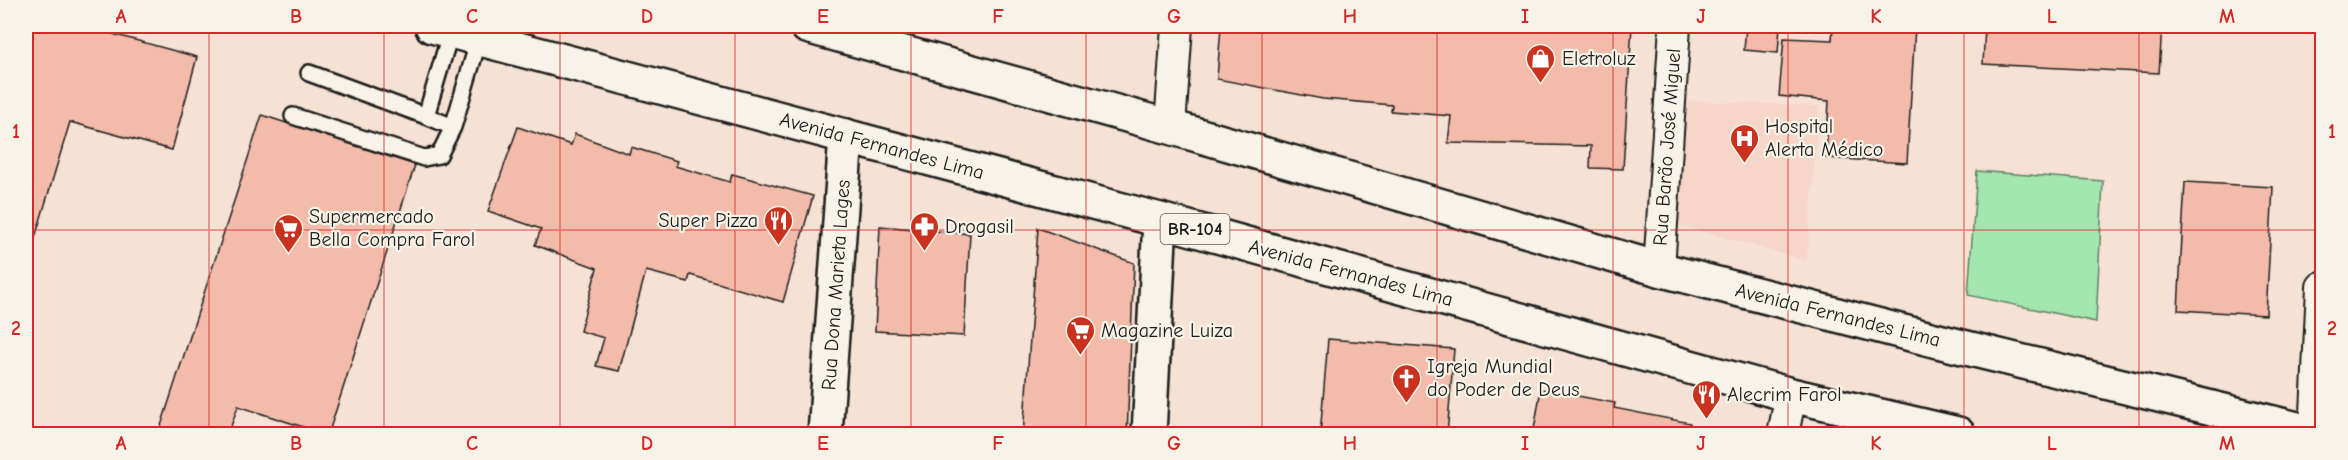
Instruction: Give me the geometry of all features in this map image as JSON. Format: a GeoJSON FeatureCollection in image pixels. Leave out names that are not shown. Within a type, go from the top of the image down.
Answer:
{"type":"FeatureCollection","features":[{"type":"Feature","properties":{"kind":"main road","name":"Avenida Fernandes Lima"},"geometry":{"type":"LineString","coordinates":[[807,26],[1170,127],[1659,269],[1938,341],[2317,434]]}},
{"type":"Feature","properties":{"kind":"main road","name":"Avenida Fernandes Lima"},"geometry":{"type":"LineString","coordinates":[[454,32],[1160,220],[1791,395],[1958,435]]}},
{"type":"Feature","properties":{"kind":"main road","name":"Rua Dona Marieta Lages"},"geometry":{"type":"LineString","coordinates":[[825,435],[846,136]]}},
{"type":"Feature","properties":{"kind":"main road"},"geometry":{"type":"LineString","coordinates":[[1149,435],[1160,220]]}},
{"type":"Feature","properties":{"kind":"street"},"geometry":{"type":"LineString","coordinates":[[1170,127],[1176,26]]}},
{"type":"Feature","properties":{"kind":"street","name":"Rua Barão José Miguel"},"geometry":{"type":"LineString","coordinates":[[1659,269],[1675,26]]}},
{"type":"Feature","properties":{"kind":"street"},"geometry":{"type":"LineString","coordinates":[[2317,434],[2322,286]]}},
{"type":"Feature","properties":{"kind":"street"},"geometry":{"type":"LineString","coordinates":[[1783,435],[1791,395]]}},
{"type":"Feature","properties":{"kind":"lane"},"geometry":{"type":"LineString","coordinates":[[426,116],[454,32]]}},
{"type":"Feature","properties":{"kind":"lane"},"geometry":{"type":"LineString","coordinates":[[293,117],[424,158],[439,155],[453,127],[454,32]]}},
{"type":"Feature","properties":{"kind":"lane"},"geometry":{"type":"LineString","coordinates":[[309,73],[453,127]]}},
{"type":"Feature","properties":{"kind":"shaded area","name":"Hospital Alerta Médico"},"geometry":{"type":"Polygon","coordinates":[[[1677,100],[1819,106],[1807,261],[1672,223],[1677,100]]]}},
{"type":"Feature","properties":{"kind":"green space"},"geometry":{"type":"Polygon","coordinates":[[[1977,171],[2103,181],[2096,322],[1968,295],[1977,171]]]}},
{"type":"Feature","properties":{"kind":"building"},"geometry":{"type":"Polygon","coordinates":[[[26,26],[99,26],[98,30],[197,57],[172,150],[70,122],[31,251],[26,250],[26,26]]]}},
{"type":"Feature","properties":{"kind":"building"},"geometry":{"type":"Polygon","coordinates":[[[1221,26],[1395,26],[1459,31],[1459,26],[1632,26],[1623,169],[1590,168],[1591,146],[1448,143],[1451,116],[1391,111],[1392,105],[1323,99],[1217,79],[1221,26]]]}},
{"type":"Feature","properties":{"kind":"building"},"geometry":{"type":"Polygon","coordinates":[[[1746,26],[1780,26],[1778,53],[1744,50],[1746,26]]]}},
{"type":"Feature","properties":{"kind":"building"},"geometry":{"type":"Polygon","coordinates":[[[1833,26],[1915,26],[1907,163],[1826,158],[1829,101],[1779,96],[1784,38],[1832,40],[1833,26]]]}},
{"type":"Feature","properties":{"kind":"building"},"geometry":{"type":"Polygon","coordinates":[[[1985,26],[2162,26],[2159,73],[1983,64],[1985,26]]]}},
{"type":"Feature","properties":{"kind":"building"},"geometry":{"type":"Polygon","coordinates":[[[262,115],[415,165],[328,435],[238,406],[228,435],[158,435],[262,115]]]}},
{"type":"Feature","properties":{"kind":"building"},"geometry":{"type":"Polygon","coordinates":[[[518,127],[571,145],[575,134],[629,154],[631,147],[677,161],[675,166],[730,182],[732,174],[813,196],[783,302],[690,275],[688,282],[646,271],[619,371],[596,366],[604,338],[580,331],[597,268],[535,245],[541,229],[488,211],[518,127]]]}},
{"type":"Feature","properties":{"kind":"building"},"geometry":{"type":"Polygon","coordinates":[[[2185,182],[2273,187],[2266,315],[2178,310],[2185,182]]]}},
{"type":"Feature","properties":{"kind":"building"},"geometry":{"type":"Polygon","coordinates":[[[880,226],[970,234],[964,336],[875,331],[880,226]]]}},
{"type":"Feature","properties":{"kind":"building","name":"Magazine Luiza"},"geometry":{"type":"Polygon","coordinates":[[[1038,228],[1134,263],[1127,435],[1023,435],[1038,228]]]}},
{"type":"Feature","properties":{"kind":"building","name":"Igreja Mundial do Poder de Deus"},"geometry":{"type":"Polygon","coordinates":[[[1328,339],[1454,349],[1447,435],[1320,435],[1328,339]]]}},
{"type":"Feature","properties":{"kind":"building"},"geometry":{"type":"Polygon","coordinates":[[[1541,389],[1615,403],[1614,408],[1690,423],[1689,435],[1533,435],[1541,389]]]}},
{"type":"Feature","properties":{"kind":"place","name":"Eletroluz"},"geometry":{"type":"Point","coordinates":[1541,84]}},
{"type":"Feature","properties":{"kind":"place","name":"Hospital Alerta Médico"},"geometry":{"type":"Point","coordinates":[1744,164]}},
{"type":"Feature","properties":{"kind":"place","name":"Super Pizza"},"geometry":{"type":"Point","coordinates":[779,246]}},
{"type":"Feature","properties":{"kind":"place","name":"Drogasil"},"geometry":{"type":"Point","coordinates":[924,252]}},
{"type":"Feature","properties":{"kind":"place","name":"Supermercado Bella Compra Farol"},"geometry":{"type":"Point","coordinates":[288,254]}},
{"type":"Feature","properties":{"kind":"place","name":"Magazine Luiza"},"geometry":{"type":"Point","coordinates":[1080,356]}},
{"type":"Feature","properties":{"kind":"place","name":"Igreja Mundial do Poder de Deus"},"geometry":{"type":"Point","coordinates":[1406,404]}},
{"type":"Feature","properties":{"kind":"place","name":"Alecrim Farol"},"geometry":{"type":"Point","coordinates":[1706,420]}}]}
